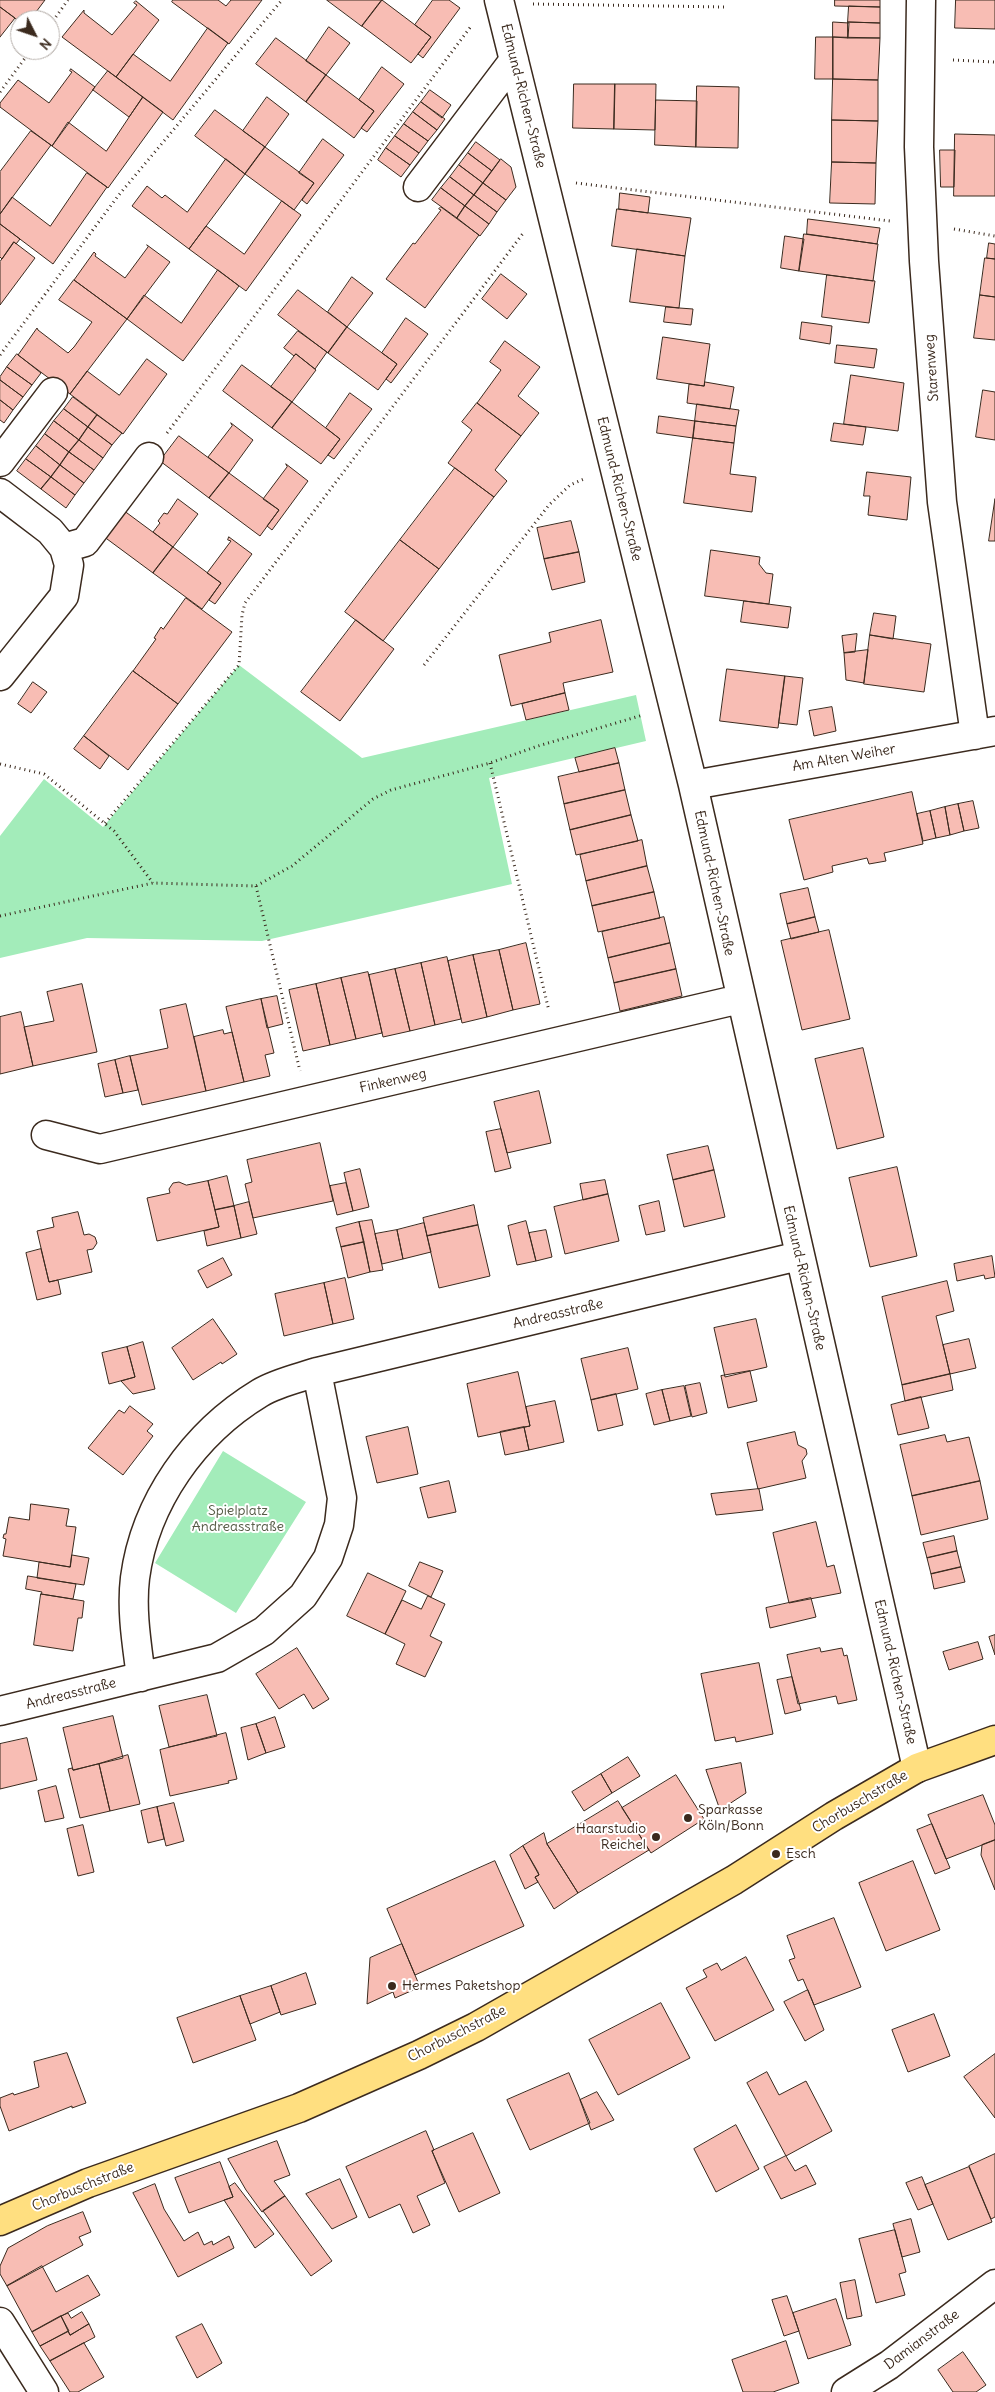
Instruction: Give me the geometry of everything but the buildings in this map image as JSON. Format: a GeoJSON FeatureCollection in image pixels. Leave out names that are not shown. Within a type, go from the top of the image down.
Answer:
{"type":"FeatureCollection","features":[{"type":"Feature","properties":{"kind":"main road","name":"Chorbuschstraße"},"geometry":{"type":"LineString","coordinates":[[0,2221],[88,2183],[299,2108],[476,2027],[734,1880],[834,1816],[917,1768],[995,1740]]}},
{"type":"Feature","properties":{"kind":"street","name":"Starenweg"},"geometry":{"type":"LineString","coordinates":[[921,0],[919,147],[942,502],[985,733]]}},
{"type":"Feature","properties":{"kind":"street","name":"Edmund-Richen-Straße"},"geometry":{"type":"LineString","coordinates":[[500,3],[672,707],[693,785],[740,999],[917,1768]]}},
{"type":"Feature","properties":{"kind":"street"},"geometry":{"type":"LineString","coordinates":[[418,187],[514,60]]}},
{"type":"Feature","properties":{"kind":"street"},"geometry":{"type":"LineString","coordinates":[[0,462],[53,392]]}},
{"type":"Feature","properties":{"kind":"street"},"geometry":{"type":"LineString","coordinates":[[64,548],[85,542],[149,457]]}},
{"type":"Feature","properties":{"kind":"street"},"geometry":{"type":"LineString","coordinates":[[0,493],[50,531],[64,548],[69,565],[64,596],[0,676]]}},
{"type":"Feature","properties":{"kind":"street","name":"Am Alten Weiher"},"geometry":{"type":"LineString","coordinates":[[693,785],[985,733]]}},
{"type":"Feature","properties":{"kind":"street","name":"Finkenweg"},"geometry":{"type":"LineString","coordinates":[[46,1135],[100,1149],[740,999]]}},
{"type":"Feature","properties":{"kind":"street","name":"Andreasstraße"},"geometry":{"type":"LineString","coordinates":[[142,1676],[135,1625],[135,1579],[145,1532],[165,1488],[190,1453],[227,1416],[261,1392],[316,1372],[799,1256]]}},
{"type":"Feature","properties":{"kind":"street","name":"Andreasstraße"},"geometry":{"type":"LineString","coordinates":[[0,1711],[217,1658],[264,1631],[303,1596],[328,1558],[339,1525],[342,1498],[316,1372]]}},
{"type":"Feature","properties":{"kind":"street","name":"Damianstraße"},"geometry":{"type":"LineString","coordinates":[[846,2392],[889,2365],[995,2284]]}},
{"type":"Feature","properties":{"kind":"street"},"geometry":{"type":"LineString","coordinates":[[0,2322],[44,2392]]}},
{"type":"Feature","properties":{"kind":"path"},"geometry":{"type":"LineString","coordinates":[[60,11],[68,0]]}},
{"type":"Feature","properties":{"kind":"path"},"geometry":{"type":"LineString","coordinates":[[0,355],[118,196],[282,0]]}},
{"type":"Feature","properties":{"kind":"path"},"geometry":{"type":"LineString","coordinates":[[149,457],[478,17],[500,3],[726,8]]}},
{"type":"Feature","properties":{"kind":"path"},"geometry":{"type":"LineString","coordinates":[[920,59],[995,62]]}},
{"type":"Feature","properties":{"kind":"path"},"geometry":{"type":"LineString","coordinates":[[0,92],[24,60]]}},
{"type":"Feature","properties":{"kind":"path"},"geometry":{"type":"LineString","coordinates":[[543,179],[923,225],[995,236]]}},
{"type":"Feature","properties":{"kind":"path"},"geometry":{"type":"LineString","coordinates":[[104,823],[240,665],[242,615],[245,603],[523,233],[551,213]]}},
{"type":"Feature","properties":{"kind":"path"},"geometry":{"type":"LineString","coordinates":[[424,665],[549,505],[570,485],[614,467]]}},
{"type":"Feature","properties":{"kind":"path"},"geometry":{"type":"LineString","coordinates":[[0,916],[153,883],[256,886],[292,866],[373,799],[391,790],[490,763],[538,746],[672,707]]}},
{"type":"Feature","properties":{"kind":"path"},"geometry":{"type":"LineString","coordinates":[[490,763],[557,1043]]}},
{"type":"Feature","properties":{"kind":"path"},"geometry":{"type":"LineString","coordinates":[[0,764],[44,774],[114,831],[153,883]]}},
{"type":"Feature","properties":{"kind":"path"},"geometry":{"type":"LineString","coordinates":[[256,886],[307,1100]]}},
{"type":"Feature","properties":{"kind":"green space"},"geometry":{"type":"Polygon","coordinates":[[[239,665],[362,758],[636,695],[646,741],[489,778],[512,884],[262,941],[87,938],[0,958],[0,836],[44,779],[103,827],[239,665]]]}},
{"type":"Feature","properties":{"kind":"green space","name":"Spielplatz Andreasstraße"},"geometry":{"type":"Polygon","coordinates":[[[223,1451],[306,1502],[236,1613],[155,1563],[223,1451]]]}},
{"type":"Feature","properties":{"kind":"place","name":"Sparkasse Köln/Bonn"},"geometry":{"type":"Point","coordinates":[688,1818]}},
{"type":"Feature","properties":{"kind":"place","name":"Haarstudio Reichel"},"geometry":{"type":"Point","coordinates":[656,1837]}},
{"type":"Feature","properties":{"kind":"place","name":"Esch"},"geometry":{"type":"Point","coordinates":[776,1854]}},
{"type":"Feature","properties":{"kind":"place","name":"Hermes Paketshop"},"geometry":{"type":"Point","coordinates":[392,1986]}}]}
